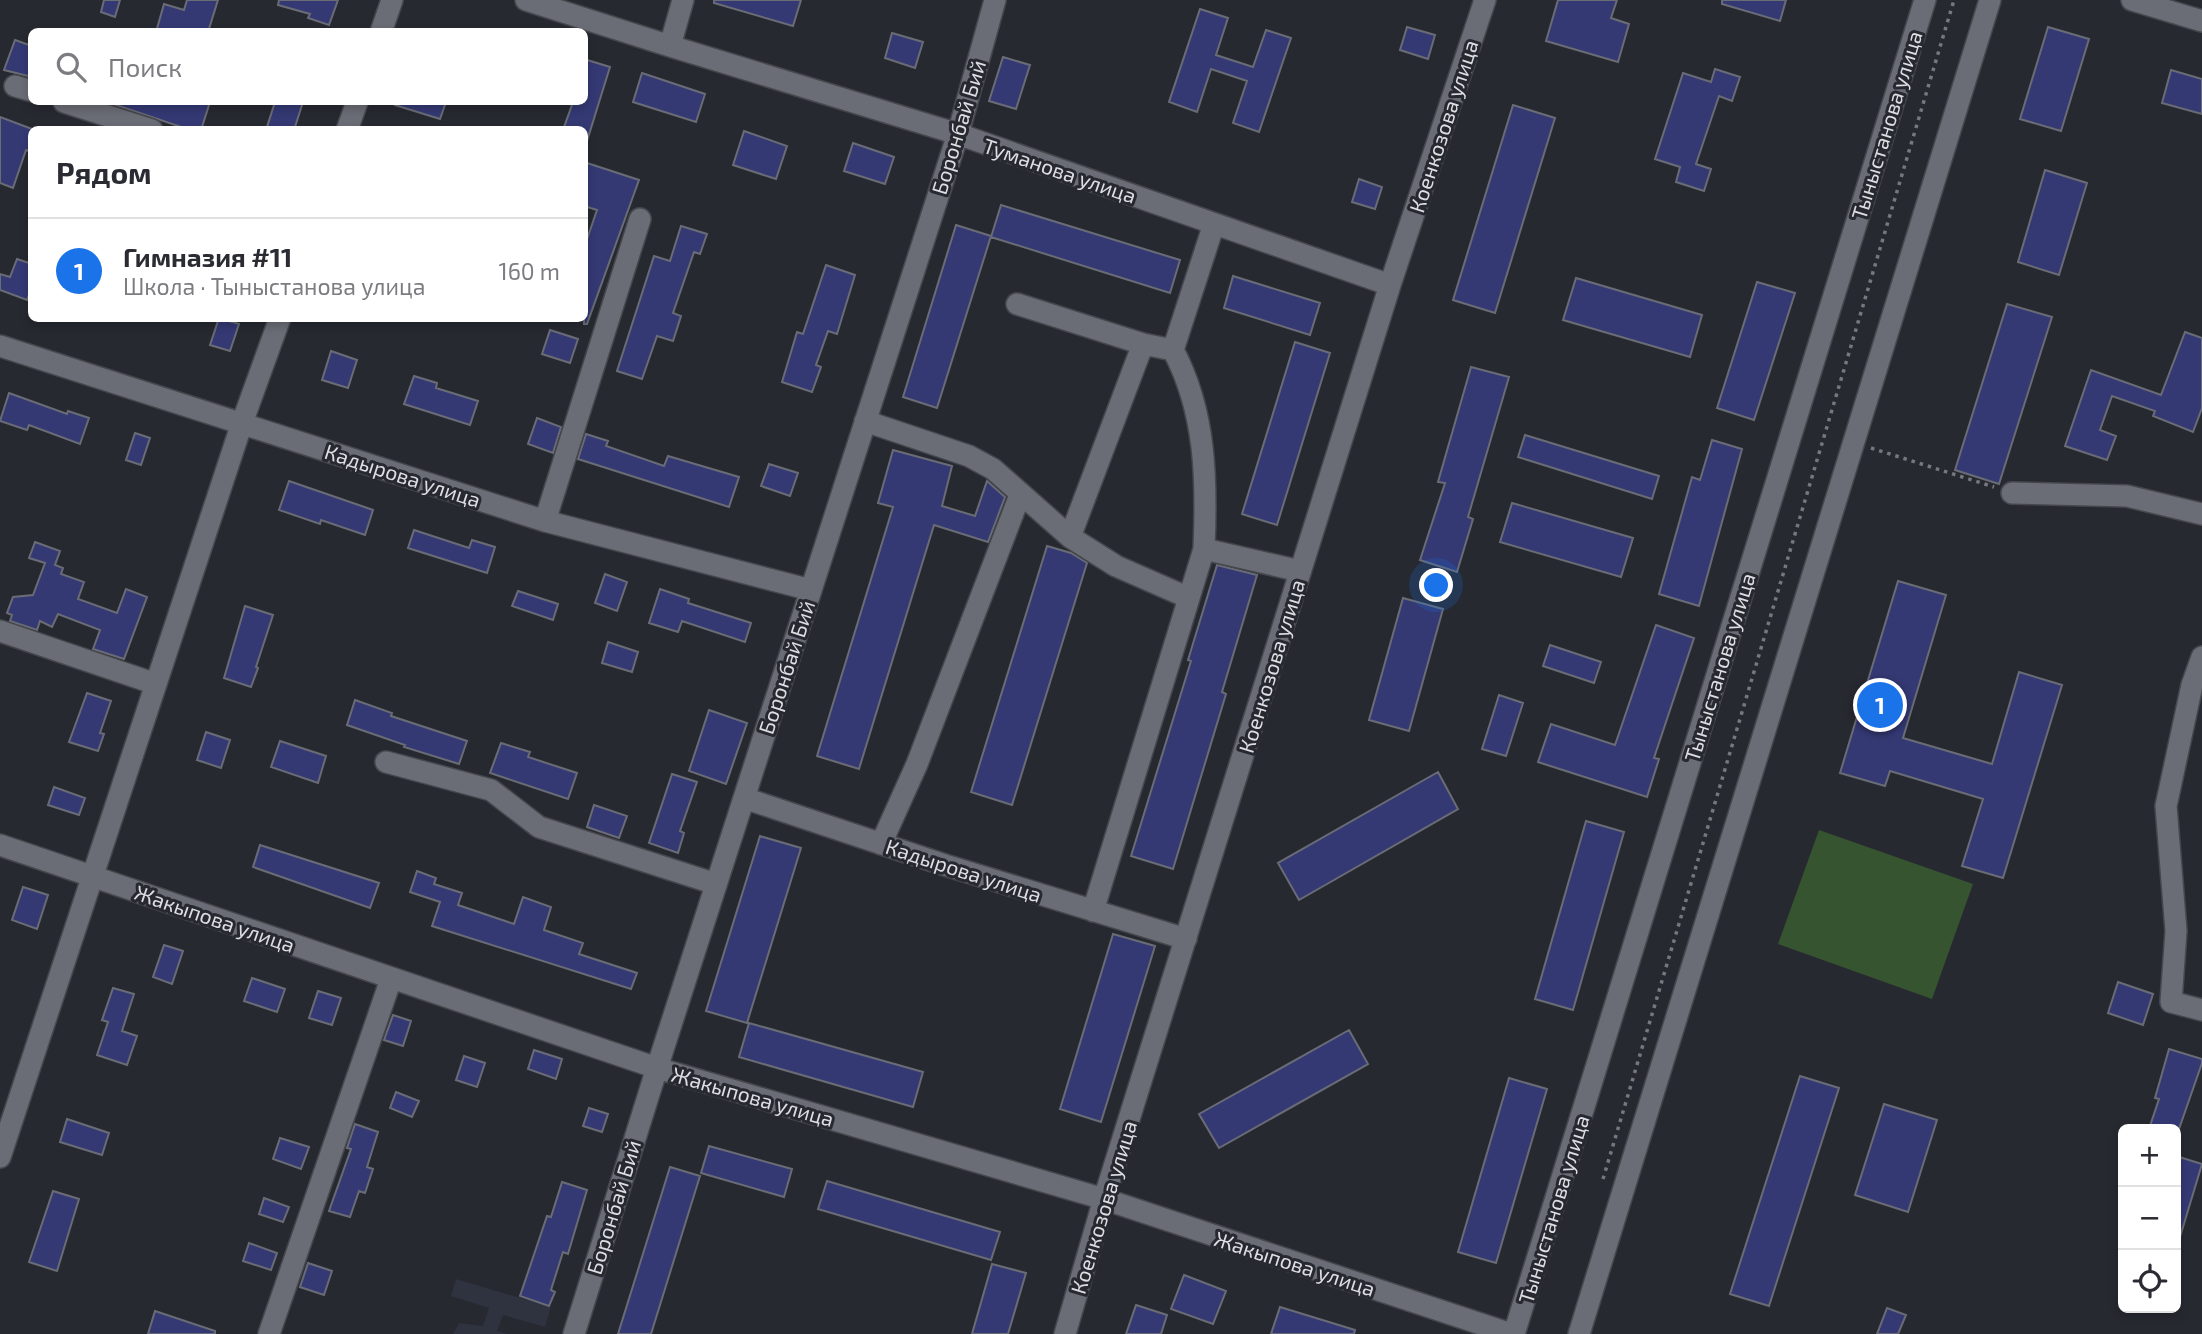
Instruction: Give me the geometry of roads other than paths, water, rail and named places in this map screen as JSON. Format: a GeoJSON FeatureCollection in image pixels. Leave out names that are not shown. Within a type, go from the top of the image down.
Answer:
{"type":"FeatureCollection","features":[{"type":"Feature","properties":{"kind":"street"},"geometry":{"type":"LineString","coordinates":[[382,28],[392,0]]}},
{"type":"Feature","properties":{"kind":"street","name":"Туманова улица"},"geometry":{"type":"LineString","coordinates":[[526,0],[670,47],[958,134],[1390,285]]}},
{"type":"Feature","properties":{"kind":"street"},"geometry":{"type":"LineString","coordinates":[[670,47],[683,0]]}},
{"type":"Feature","properties":{"kind":"street","name":"Боронбай Бий"},"geometry":{"type":"LineString","coordinates":[[574,1334],[958,134],[995,0]]}},
{"type":"Feature","properties":{"kind":"street","name":"Коенкозова улица"},"geometry":{"type":"LineString","coordinates":[[1065,1334],[1104,1199],[1390,285],[1485,0]]}},
{"type":"Feature","properties":{"kind":"street","name":"Тыныстанова улица"},"geometry":{"type":"LineString","coordinates":[[1512,1334],[1925,0]]}},
{"type":"Feature","properties":{"kind":"street"},"geometry":{"type":"LineString","coordinates":[[1579,1334],[1990,0]]}},
{"type":"Feature","properties":{"kind":"street"},"geometry":{"type":"LineString","coordinates":[[2132,0],[2202,21]]}},
{"type":"Feature","properties":{"kind":"street"},"geometry":{"type":"LineString","coordinates":[[73,105],[139,126]]}},
{"type":"Feature","properties":{"kind":"street"},"geometry":{"type":"LineString","coordinates":[[348,126],[356,105]]}},
{"type":"Feature","properties":{"kind":"street"},"geometry":{"type":"LineString","coordinates":[[545,521],[640,219]]}},
{"type":"Feature","properties":{"kind":"street"},"geometry":{"type":"LineString","coordinates":[[1093,911],[1204,549],[1206,498],[1201,428],[1186,376],[1173,350],[1214,224]]}},
{"type":"Feature","properties":{"kind":"street"},"geometry":{"type":"LineString","coordinates":[[1017,304],[1143,344],[1173,350]]}},
{"type":"Feature","properties":{"kind":"street"},"geometry":{"type":"LineString","coordinates":[[0,1157],[242,423],[279,322]]}},
{"type":"Feature","properties":{"kind":"street"},"geometry":{"type":"LineString","coordinates":[[1070,537],[1143,344]]}},
{"type":"Feature","properties":{"kind":"street","name":"Кадырова улица"},"geometry":{"type":"LineString","coordinates":[[0,346],[545,521],[811,590]]}},
{"type":"Feature","properties":{"kind":"street"},"geometry":{"type":"LineString","coordinates":[[865,421],[969,456],[993,469],[1070,537],[1116,566],[1189,598]]}},
{"type":"Feature","properties":{"kind":"street"},"geometry":{"type":"LineString","coordinates":[[2012,494],[2127,496],[2202,514]]}},
{"type":"Feature","properties":{"kind":"street"},"geometry":{"type":"LineString","coordinates":[[881,844],[917,764],[992,574],[1020,495]]}},
{"type":"Feature","properties":{"kind":"street"},"geometry":{"type":"LineString","coordinates":[[1204,549],[1300,571]]}},
{"type":"Feature","properties":{"kind":"street"},"geometry":{"type":"LineString","coordinates":[[0,631],[156,684]]}},
{"type":"Feature","properties":{"kind":"street"},"geometry":{"type":"LineString","coordinates":[[2202,657],[2192,685],[2166,806],[2176,931],[2171,1002],[2202,1010]]}},
{"type":"Feature","properties":{"kind":"street"},"geometry":{"type":"LineString","coordinates":[[386,762],[491,790],[539,827],[716,884]]}},
{"type":"Feature","properties":{"kind":"street","name":"Кадырова улица"},"geometry":{"type":"LineString","coordinates":[[744,798],[881,844],[1186,939]]}},
{"type":"Feature","properties":{"kind":"street","name":"Жакыпова улица"},"geometry":{"type":"LineString","coordinates":[[0,845],[657,1068],[1104,1199],[1512,1334]]}},
{"type":"Feature","properties":{"kind":"street"},"geometry":{"type":"LineString","coordinates":[[269,1334],[391,979]]}},
{"type":"Feature","properties":{"kind":"place","name":"Гимназия #11"},"geometry":{"type":"Point","coordinates":[1880,705]}}]}
